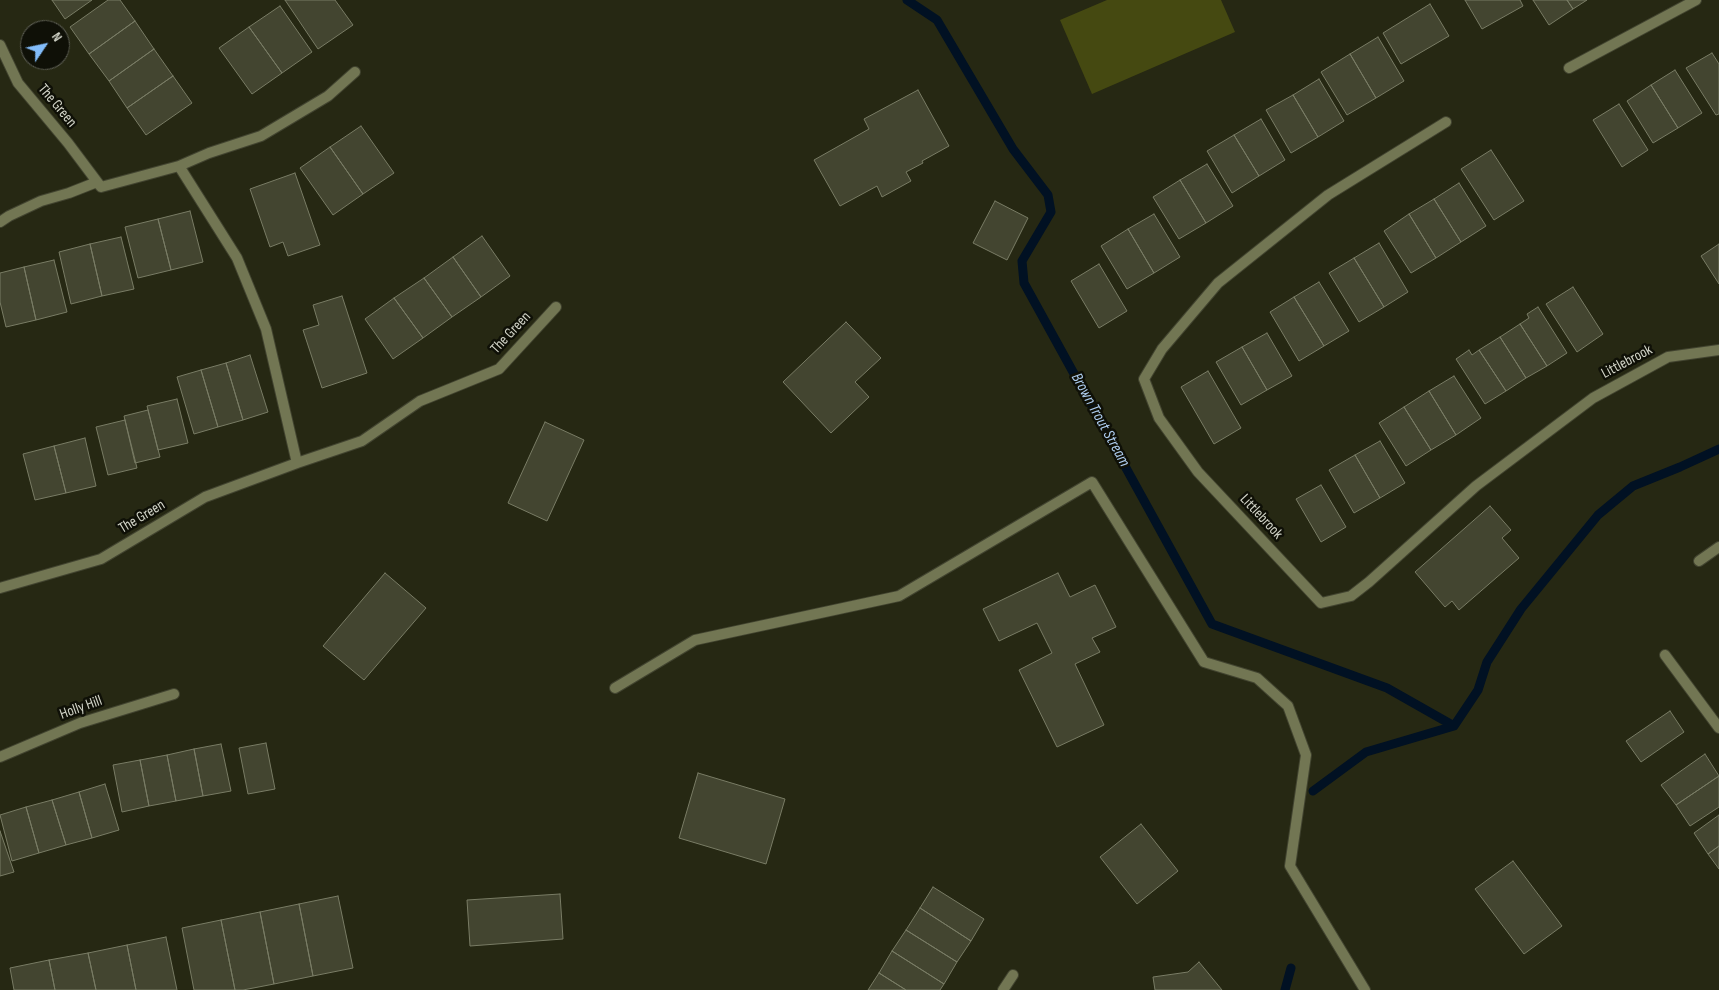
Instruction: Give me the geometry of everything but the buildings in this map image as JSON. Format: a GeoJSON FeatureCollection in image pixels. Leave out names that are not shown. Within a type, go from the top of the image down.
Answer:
{"type":"FeatureCollection","features":[{"type":"Feature","properties":{"kind":"street"},"geometry":{"type":"LineString","coordinates":[[1570,68],[1696,0]]}},
{"type":"Feature","properties":{"kind":"street","name":"The Green"},"geometry":{"type":"LineString","coordinates":[[0,45],[18,82],[97,182]]}},
{"type":"Feature","properties":{"kind":"street"},"geometry":{"type":"LineString","coordinates":[[0,222],[41,201],[97,182],[101,187],[179,166],[209,152],[261,136],[328,96],[355,72]]}},
{"type":"Feature","properties":{"kind":"street","name":"Littlebrook"},"geometry":{"type":"LineString","coordinates":[[1446,122],[1328,194],[1218,283],[1162,349],[1144,379],[1159,418],[1198,472],[1322,603],[1351,596],[1476,486],[1593,398],[1668,357],[1719,350]]}},
{"type":"Feature","properties":{"kind":"street"},"geometry":{"type":"LineString","coordinates":[[179,166],[238,258],[266,329],[297,463]]}},
{"type":"Feature","properties":{"kind":"street","name":"The Green"},"geometry":{"type":"LineString","coordinates":[[0,588],[101,559],[205,497],[362,441],[420,401],[499,368],[556,307]]}},
{"type":"Feature","properties":{"kind":"street"},"geometry":{"type":"LineString","coordinates":[[615,688],[695,640],[899,596],[1092,482],[1204,662],[1257,678],[1288,706],[1306,755],[1290,866],[1365,990]]}},
{"type":"Feature","properties":{"kind":"street"},"geometry":{"type":"LineString","coordinates":[[1699,561],[1719,547]]}},
{"type":"Feature","properties":{"kind":"street"},"geometry":{"type":"LineString","coordinates":[[1665,655],[1719,728]]}},
{"type":"Feature","properties":{"kind":"street","name":"Holly Hill"},"geometry":{"type":"LineString","coordinates":[[0,757],[80,723],[174,694]]}},
{"type":"Feature","properties":{"kind":"street"},"geometry":{"type":"LineString","coordinates":[[1003,990],[1013,975]]}},
{"type":"Feature","properties":{"kind":"green space"},"geometry":{"type":"Polygon","coordinates":[[[1107,0],[1221,0],[1235,32],[1092,94],[1060,20],[1107,0]]]}},
{"type":"Feature","properties":{"kind":"waterway","name":"Brown Trout Stream"},"geometry":{"type":"LineString","coordinates":[[907,0],[937,20],[1013,149],[1048,195],[1051,212],[1022,261],[1024,283],[1212,624],[1387,688],[1454,726]]}},
{"type":"Feature","properties":{"kind":"waterway"},"geometry":{"type":"LineString","coordinates":[[1313,791],[1366,752],[1454,726],[1478,690],[1487,662],[1521,609],[1598,515],[1633,486],[1719,449]]}},
{"type":"Feature","properties":{"kind":"waterway"},"geometry":{"type":"LineString","coordinates":[[1285,990],[1291,968]]}}]}
